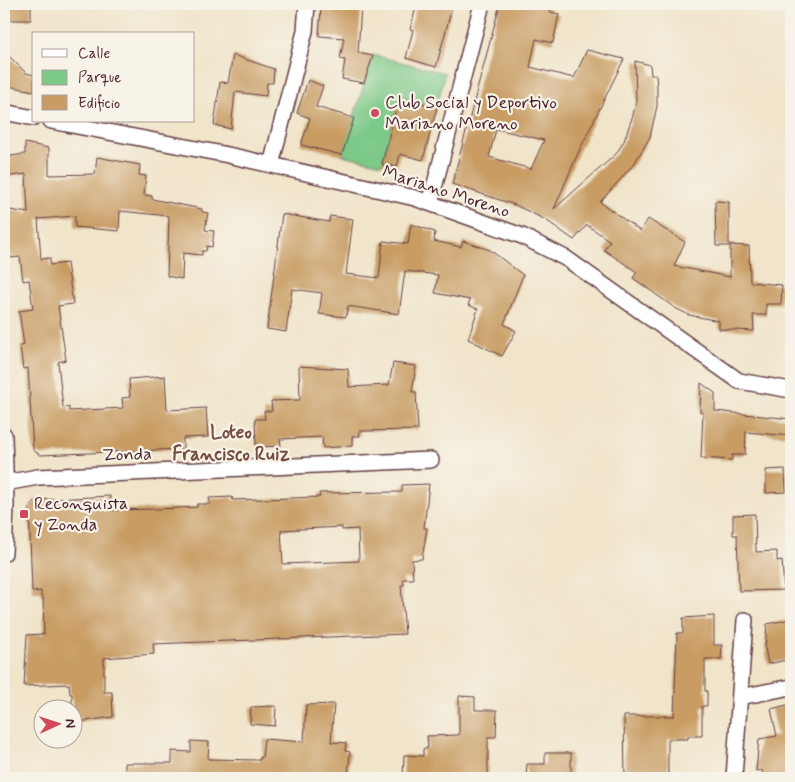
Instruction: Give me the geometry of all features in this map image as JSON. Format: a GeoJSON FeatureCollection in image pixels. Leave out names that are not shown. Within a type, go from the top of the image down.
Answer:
{"type":"FeatureCollection","features":[{"type":"Feature","properties":{"kind":"street"},"geometry":{"type":"LineString","coordinates":[[271,165],[305,31],[307,4]]}},
{"type":"Feature","properties":{"kind":"street"},"geometry":{"type":"LineString","coordinates":[[430,203],[482,4]]}},
{"type":"Feature","properties":{"kind":"street"},"geometry":{"type":"LineString","coordinates":[[4,112],[32,118]]}},
{"type":"Feature","properties":{"kind":"street","name":"Mariano Moreno"},"geometry":{"type":"LineString","coordinates":[[56,122],[271,165],[430,203],[522,236],[567,260],[739,381],[791,390]]}},
{"type":"Feature","properties":{"kind":"street"},"geometry":{"type":"LineString","coordinates":[[4,435],[4,553]]}},
{"type":"Feature","properties":{"kind":"street","name":"Zonda"},"geometry":{"type":"LineString","coordinates":[[5,483],[38,478],[431,460]]}},
{"type":"Feature","properties":{"kind":"street"},"geometry":{"type":"LineString","coordinates":[[734,778],[745,620]]}},
{"type":"Feature","properties":{"kind":"street"},"geometry":{"type":"LineString","coordinates":[[740,697],[791,687]]}},
{"type":"Feature","properties":{"kind":"green space","name":"Club Social y Deportivo Mariano Moreno"},"geometry":{"type":"Polygon","coordinates":[[[373,55],[445,73],[437,107],[399,98],[382,164],[342,155],[373,55]]]}},
{"type":"Feature","properties":{"kind":"building"},"geometry":{"type":"Polygon","coordinates":[[[4,4],[31,4],[31,20],[4,20],[4,4]]]}},
{"type":"Feature","properties":{"kind":"building"},"geometry":{"type":"Polygon","coordinates":[[[332,4],[357,4],[361,6],[358,53],[373,56],[364,83],[342,79],[345,60],[340,59],[344,38],[319,36],[321,8],[332,9],[332,4]]]}},
{"type":"Feature","properties":{"kind":"building"},"geometry":{"type":"Polygon","coordinates":[[[417,4],[453,4],[436,67],[406,58],[413,30],[410,29],[417,4]]]}},
{"type":"Feature","properties":{"kind":"building"},"geometry":{"type":"Polygon","coordinates":[[[500,4],[552,4],[550,12],[559,14],[553,43],[536,39],[530,67],[574,78],[587,50],[624,59],[579,151],[554,209],[616,154],[624,141],[636,102],[635,61],[650,65],[651,75],[656,75],[657,106],[650,137],[634,164],[600,202],[640,231],[648,219],[685,242],[674,266],[730,277],[730,245],[749,246],[750,282],[782,285],[781,304],[766,304],[766,315],[753,315],[754,331],[719,329],[719,321],[689,315],[675,308],[633,278],[637,272],[604,250],[610,241],[587,225],[574,240],[546,220],[515,205],[452,184],[500,4]],[[496,129],[489,157],[531,169],[544,140],[496,129]]]}},
{"type":"Feature","properties":{"kind":"building"},"geometry":{"type":"Polygon","coordinates":[[[4,51],[26,73],[32,74],[32,91],[8,86],[4,80],[4,51]]]}},
{"type":"Feature","properties":{"kind":"building"},"geometry":{"type":"Polygon","coordinates":[[[233,55],[274,69],[273,83],[267,83],[266,96],[235,92],[231,129],[214,125],[220,82],[228,83],[233,55]]]}},
{"type":"Feature","properties":{"kind":"building"},"geometry":{"type":"Polygon","coordinates":[[[308,80],[323,86],[316,107],[354,118],[342,155],[301,145],[310,118],[297,113],[308,80]]]}},
{"type":"Feature","properties":{"kind":"building"},"geometry":{"type":"Polygon","coordinates":[[[399,97],[437,107],[423,160],[400,154],[397,167],[382,164],[399,97]]]}},
{"type":"Feature","properties":{"kind":"building"},"geometry":{"type":"Polygon","coordinates":[[[25,143],[49,148],[49,175],[95,174],[97,157],[140,165],[139,175],[146,176],[144,195],[152,196],[152,199],[202,209],[202,212],[208,213],[205,230],[214,231],[212,247],[207,246],[206,251],[202,251],[202,255],[183,253],[182,279],[167,276],[169,216],[120,211],[119,231],[75,227],[75,216],[38,219],[41,259],[50,258],[50,265],[67,263],[73,304],[58,306],[66,360],[58,362],[63,408],[69,407],[69,411],[123,408],[122,398],[130,397],[129,379],[165,376],[167,410],[206,408],[208,437],[183,438],[183,449],[40,455],[33,450],[28,368],[23,369],[20,346],[24,345],[19,311],[33,309],[29,280],[23,281],[20,257],[10,258],[4,213],[4,209],[28,213],[26,174],[4,177],[4,157],[25,154],[25,143]]]}},
{"type":"Feature","properties":{"kind":"building"},"geometry":{"type":"Polygon","coordinates":[[[715,201],[729,202],[729,246],[716,246],[715,201]]]}},
{"type":"Feature","properties":{"kind":"building"},"geometry":{"type":"Polygon","coordinates":[[[282,214],[329,222],[330,216],[353,219],[346,274],[379,278],[383,241],[408,244],[411,224],[435,232],[434,241],[461,247],[463,241],[490,250],[523,275],[504,324],[516,331],[502,356],[468,339],[478,309],[468,305],[470,300],[435,293],[438,275],[405,271],[399,314],[348,306],[346,317],[319,314],[322,293],[292,289],[286,332],[267,329],[282,214]]]}},
{"type":"Feature","properties":{"kind":"building"},"geometry":{"type":"Polygon","coordinates":[[[393,363],[416,366],[412,392],[416,392],[418,430],[359,431],[360,436],[352,436],[352,446],[323,448],[322,437],[280,439],[281,446],[256,447],[255,419],[265,419],[264,411],[272,411],[271,401],[300,400],[299,366],[348,369],[349,387],[389,385],[393,363]]]}},
{"type":"Feature","properties":{"kind":"building"},"geometry":{"type":"Polygon","coordinates":[[[701,383],[715,393],[715,411],[791,419],[791,436],[746,432],[745,455],[732,455],[732,460],[701,458],[703,412],[700,412],[701,383]]]}},
{"type":"Feature","properties":{"kind":"building"},"geometry":{"type":"Polygon","coordinates":[[[785,469],[786,492],[766,493],[766,470],[785,469]]]}},
{"type":"Feature","properties":{"kind":"building"},"geometry":{"type":"Polygon","coordinates":[[[429,484],[424,528],[427,528],[422,559],[412,560],[413,579],[403,579],[404,585],[401,585],[405,634],[153,644],[154,654],[104,658],[104,692],[112,692],[113,717],[82,722],[82,700],[72,700],[69,684],[24,686],[27,635],[44,634],[43,597],[41,597],[41,591],[32,592],[29,508],[36,500],[110,496],[111,510],[158,509],[197,507],[197,504],[210,504],[209,498],[232,497],[233,500],[320,497],[319,493],[402,492],[402,485],[429,484]],[[342,527],[281,530],[283,564],[359,561],[358,529],[342,530],[342,527]]]}},
{"type":"Feature","properties":{"kind":"building"},"geometry":{"type":"Polygon","coordinates":[[[755,514],[756,552],[777,551],[777,561],[782,560],[784,590],[739,591],[737,535],[733,535],[733,515],[755,514]]]}},
{"type":"Feature","properties":{"kind":"building"},"geometry":{"type":"Polygon","coordinates":[[[714,616],[714,645],[722,645],[721,659],[705,659],[707,706],[702,706],[702,736],[688,736],[688,739],[668,739],[668,778],[625,778],[624,716],[674,716],[677,633],[683,633],[683,618],[714,616]]]}},
{"type":"Feature","properties":{"kind":"building"},"geometry":{"type":"Polygon","coordinates":[[[791,619],[791,659],[768,664],[765,648],[767,624],[791,619]]]}},
{"type":"Feature","properties":{"kind":"building"},"geometry":{"type":"Polygon","coordinates":[[[459,696],[475,697],[475,710],[497,710],[496,737],[488,737],[488,778],[403,778],[404,755],[423,756],[423,749],[428,748],[427,736],[459,735],[459,696]]]}},
{"type":"Feature","properties":{"kind":"building"},"geometry":{"type":"Polygon","coordinates":[[[334,704],[331,742],[346,743],[345,751],[350,752],[348,778],[125,778],[125,763],[172,763],[172,751],[191,752],[191,741],[209,742],[208,759],[260,760],[260,757],[262,758],[264,739],[304,742],[306,705],[334,704]]]}},
{"type":"Feature","properties":{"kind":"building"},"geometry":{"type":"Polygon","coordinates":[[[791,704],[791,778],[763,778],[762,770],[756,771],[759,739],[777,736],[771,709],[791,704]]]}},
{"type":"Feature","properties":{"kind":"building"},"geometry":{"type":"Polygon","coordinates":[[[276,706],[275,726],[250,724],[251,707],[276,706]]]}},
{"type":"Feature","properties":{"kind":"building"},"geometry":{"type":"Polygon","coordinates":[[[545,753],[571,753],[571,778],[526,778],[527,764],[545,764],[545,753]]]}},
{"type":"Feature","properties":{"kind":"place","name":"Club Social y Deportivo Mariano Moreno"},"geometry":{"type":"Point","coordinates":[375,113]}},
{"type":"Feature","properties":{"kind":"place","name":"Reconquista y Zonda"},"geometry":{"type":"Point","coordinates":[24,514]}},
{"type":"Feature","properties":{"kind":"district","name":"Loteo Francisco Ruiz"},"geometry":{"type":"Point","coordinates":[231,443]}}]}
